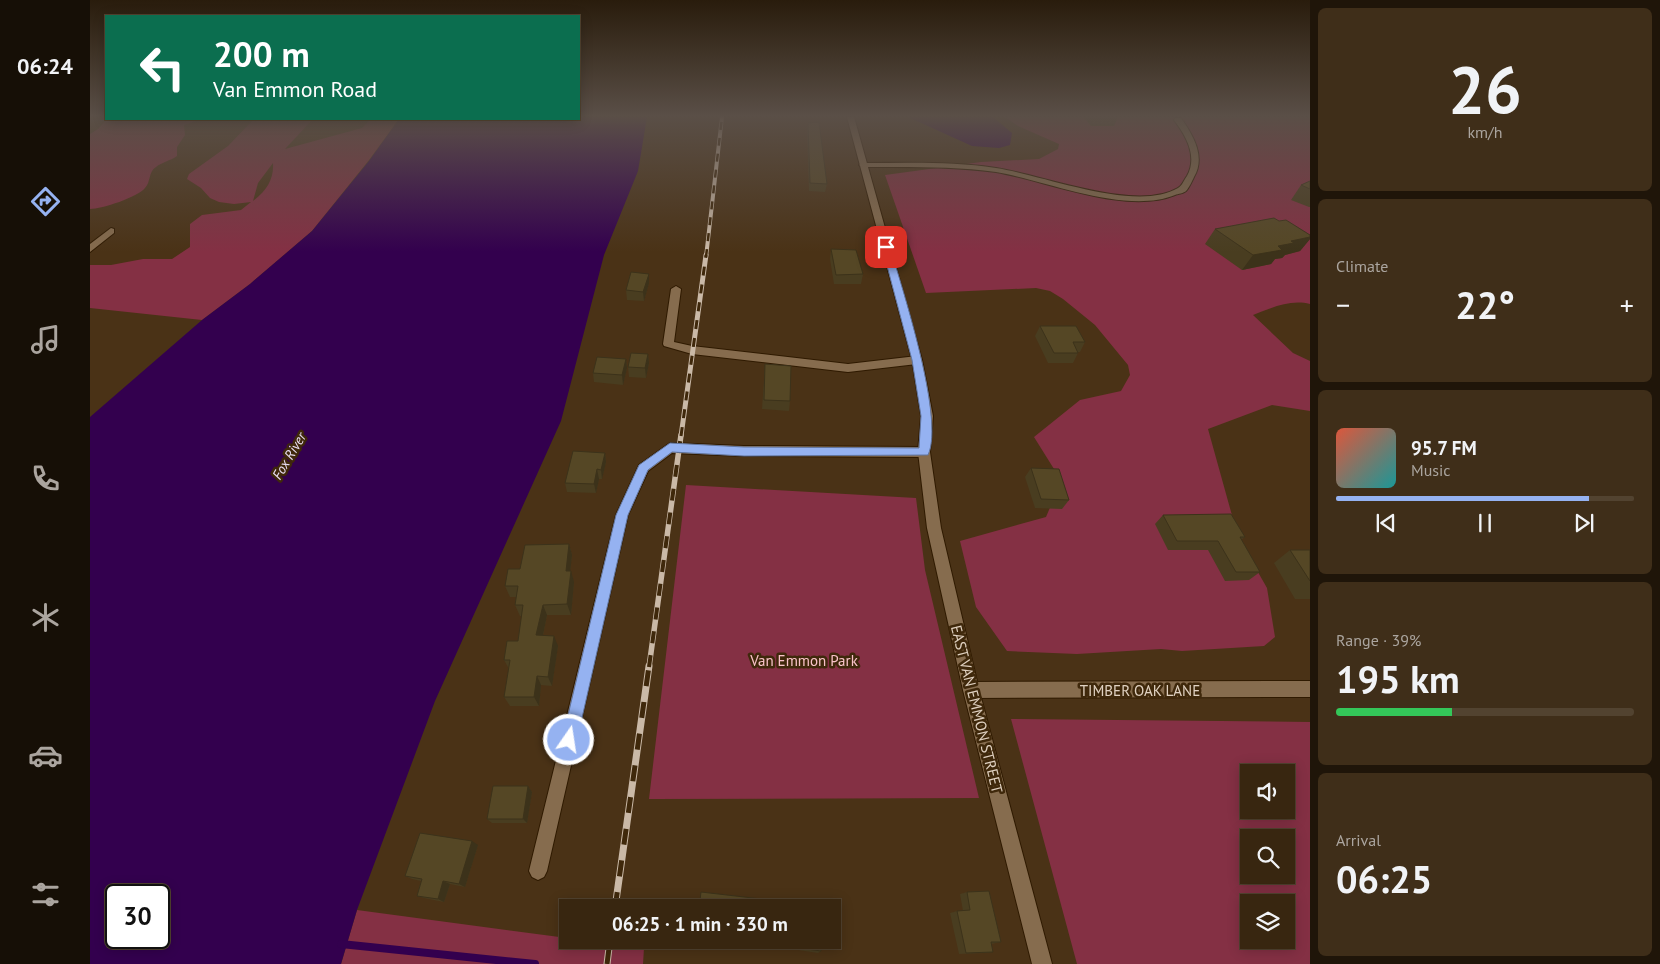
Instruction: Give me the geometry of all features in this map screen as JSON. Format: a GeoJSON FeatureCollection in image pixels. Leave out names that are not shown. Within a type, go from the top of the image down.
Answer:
{"type":"FeatureCollection","features":[{"type":"Feature","properties":{"kind":"street","name":"EAST VAN EMMON STREET"},"geometry":{"type":"LineString","coordinates":[[862,162],[917,360],[926,416],[924,452],[934,528],[971,690],[1042,964]]}},
{"type":"Feature","properties":{"kind":"street"},"geometry":{"type":"LineString","coordinates":[[863,165],[970,167],[1009,172],[1098,194],[1152,199],[1176,194],[1192,180],[1195,162]]}},
{"type":"Feature","properties":{"kind":"street"},"geometry":{"type":"LineString","coordinates":[[90,249],[111,231]]}},
{"type":"Feature","properties":{"kind":"street"},"geometry":{"type":"LineString","coordinates":[[676,289],[668,344],[692,350],[848,368],[917,360]]}},
{"type":"Feature","properties":{"kind":"street"},"geometry":{"type":"LineString","coordinates":[[538,872],[622,515],[643,468],[670,448],[744,452],[924,452]]}},
{"type":"Feature","properties":{"kind":"street","name":"TIMBER OAK LANE"},"geometry":{"type":"LineString","coordinates":[[971,690],[1310,690]]}},
{"type":"Feature","properties":{"kind":"green space"},"geometry":{"type":"Polygon","coordinates":[[[90,162],[165,162],[153,169],[147,186],[135,195],[103,207],[90,209],[90,162]]]}},
{"type":"Feature","properties":{"kind":"green space"},"geometry":{"type":"Polygon","coordinates":[[[206,162],[367,162],[312,231],[250,284],[202,320],[90,308],[90,265],[111,265],[143,259],[172,259],[190,247],[190,224],[202,215],[241,210],[251,202],[234,204],[219,202],[210,198],[201,188],[187,179],[189,174],[206,162]],[[273,163],[258,183],[253,201],[269,184],[273,163]]]}},
{"type":"Feature","properties":{"kind":"green space"},"geometry":{"type":"Polygon","coordinates":[[[981,162],[1310,162],[1310,304],[1288,303],[1253,315],[1293,353],[1310,361],[1310,411],[1272,405],[1208,429],[1238,537],[1267,588],[1275,637],[1264,646],[1077,654],[1007,651],[976,607],[960,541],[1046,517],[1057,491],[1059,477],[1034,437],[1080,400],[1121,391],[1130,375],[1128,365],[1095,325],[1050,291],[1036,288],[926,293],[885,175],[981,162]]]}},
{"type":"Feature","properties":{"kind":"green space","name":"Van Emmon Park"},"geometry":{"type":"Polygon","coordinates":[[[686,485],[916,498],[925,570],[979,798],[649,799],[686,485]]]}},
{"type":"Feature","properties":{"kind":"green space"},"geometry":{"type":"Polygon","coordinates":[[[1011,719],[1310,722],[1310,964],[1077,964],[1011,719]]]}},
{"type":"Feature","properties":{"kind":"green space"},"geometry":{"type":"Polygon","coordinates":[[[357,910],[559,937],[559,949],[644,949],[643,964],[341,964],[357,910]]]}},
{"type":"Feature","properties":{"kind":"water","name":"Fox River"},"geometry":{"type":"Polygon","coordinates":[[[368,162],[640,162],[638,171],[604,255],[561,421],[435,701],[357,910],[341,964],[90,964],[90,417],[202,320],[250,284],[312,231],[368,162]]]}},
{"type":"Feature","properties":{"kind":"building"},"geometry":{"type":"Polygon","coordinates":[[[809,162],[824,162],[827,184],[810,183],[809,162]]]}},
{"type":"Feature","properties":{"kind":"building"},"geometry":{"type":"Polygon","coordinates":[[[1310,181],[1310,189],[1301,185],[1310,181]]]}},
{"type":"Feature","properties":{"kind":"building"},"geometry":{"type":"Polygon","coordinates":[[[1274,218],[1279,221],[1286,220],[1310,235],[1310,237],[1278,246],[1282,250],[1253,255],[1215,229],[1274,218]]]}},
{"type":"Feature","properties":{"kind":"building"},"geometry":{"type":"Polygon","coordinates":[[[831,249],[856,250],[863,274],[836,275],[831,249]]]}},
{"type":"Feature","properties":{"kind":"building"},"geometry":{"type":"Polygon","coordinates":[[[631,272],[649,274],[643,292],[626,290],[631,272]]]}},
{"type":"Feature","properties":{"kind":"building"},"geometry":{"type":"Polygon","coordinates":[[[1040,326],[1076,326],[1085,342],[1073,342],[1078,353],[1054,353],[1040,326]]]}},
{"type":"Feature","properties":{"kind":"building"},"geometry":{"type":"Polygon","coordinates":[[[631,353],[648,354],[645,368],[628,367],[631,353]]]}},
{"type":"Feature","properties":{"kind":"building"},"geometry":{"type":"Polygon","coordinates":[[[597,357],[626,359],[622,375],[593,373],[597,357]]]}},
{"type":"Feature","properties":{"kind":"building"},"geometry":{"type":"Polygon","coordinates":[[[765,364],[791,366],[790,401],[764,400],[765,364]]]}},
{"type":"Feature","properties":{"kind":"building"},"geometry":{"type":"Polygon","coordinates":[[[573,451],[605,453],[601,470],[597,469],[594,484],[565,483],[573,451]]]}},
{"type":"Feature","properties":{"kind":"building"},"geometry":{"type":"Polygon","coordinates":[[[1031,468],[1059,469],[1069,500],[1041,499],[1031,468]]]}},
{"type":"Feature","properties":{"kind":"building"},"geometry":{"type":"Polygon","coordinates":[[[1231,514],[1245,537],[1240,537],[1260,572],[1236,572],[1218,541],[1177,541],[1163,515],[1231,514]]]}},
{"type":"Feature","properties":{"kind":"building"},"geometry":{"type":"Polygon","coordinates":[[[569,544],[566,571],[571,571],[567,604],[543,605],[536,635],[554,636],[548,677],[537,676],[534,697],[504,697],[510,660],[504,660],[507,641],[518,641],[523,605],[515,605],[518,586],[505,586],[508,569],[520,569],[525,545],[569,544]]]}},
{"type":"Feature","properties":{"kind":"building"},"geometry":{"type":"Polygon","coordinates":[[[1290,550],[1310,550],[1310,581],[1290,550]]]}},
{"type":"Feature","properties":{"kind":"building"},"geometry":{"type":"Polygon","coordinates":[[[493,786],[528,786],[523,819],[487,819],[493,786]]]}},
{"type":"Feature","properties":{"kind":"building"},"geometry":{"type":"Polygon","coordinates":[[[420,833],[472,841],[459,884],[443,881],[438,899],[417,896],[422,879],[405,876],[420,833]]]}},
{"type":"Feature","properties":{"kind":"building"},"geometry":{"type":"Polygon","coordinates":[[[989,891],[1001,942],[991,942],[993,952],[966,953],[957,911],[970,910],[967,892],[989,891]]]}},
{"type":"Feature","properties":{"kind":"building"},"geometry":{"type":"Polygon","coordinates":[[[701,892],[761,899],[700,899],[701,892]]]}},
{"type":"Feature","properties":{"kind":"waterway"},"geometry":{"type":"LineString","coordinates":[[341,944],[535,964]]}},
{"type":"Feature","properties":{"kind":"railway"},"geometry":{"type":"LineString","coordinates":[[706,257],[717,162]]}},
{"type":"Feature","properties":{"kind":"railway"},"geometry":{"type":"LineString","coordinates":[[681,436],[706,255]]}},
{"type":"Feature","properties":{"kind":"railway"},"geometry":{"type":"LineString","coordinates":[[649,667],[681,435]]}},
{"type":"Feature","properties":{"kind":"railway"},"geometry":{"type":"LineString","coordinates":[[616,899],[649,666]]}},
{"type":"Feature","properties":{"kind":"railway"},"geometry":{"type":"LineString","coordinates":[[607,964],[609,949]]}},
{"type":"Feature","properties":{"kind":"route"},"geometry":{"type":"LineString","coordinates":[[569,740],[622,515],[643,468],[670,448],[744,452],[924,452],[926,416],[917,360],[886,247]]}}]}
